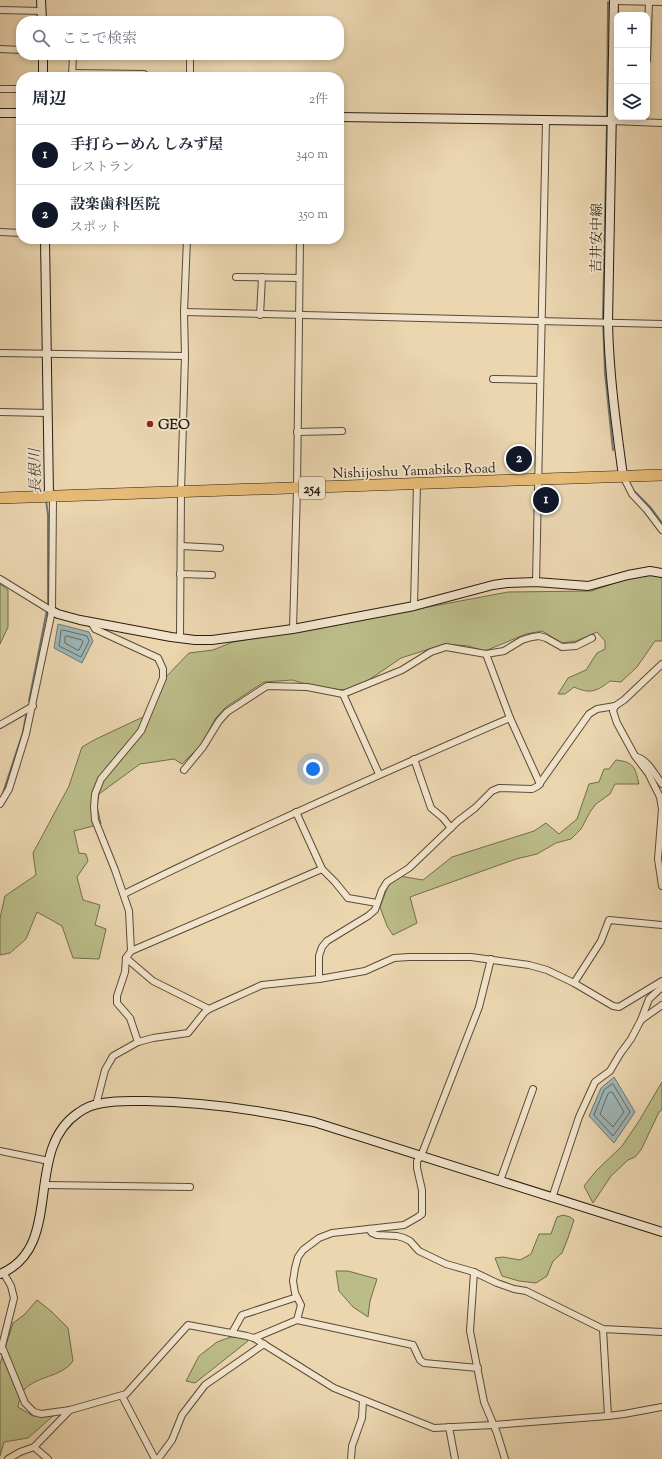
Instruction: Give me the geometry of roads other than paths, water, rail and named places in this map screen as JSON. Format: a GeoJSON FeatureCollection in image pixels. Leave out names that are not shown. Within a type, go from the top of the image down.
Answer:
{"type":"FeatureCollection","features":[{"type":"Feature","properties":{"kind":"highway","name":"Nishijoshu Yamabiko Road"},"geometry":{"type":"LineString","coordinates":[[0,498],[538,481],[623,476],[662,476]]}},
{"type":"Feature","properties":{"kind":"street"},"geometry":{"type":"LineString","coordinates":[[41,0],[42,16]]}},
{"type":"Feature","properties":{"kind":"street"},"geometry":{"type":"LineString","coordinates":[[614,1],[662,2]]}},
{"type":"Feature","properties":{"kind":"street","name":"吉井安中線"},"geometry":{"type":"LineString","coordinates":[[614,1],[608,322],[611,378],[623,476]]}},
{"type":"Feature","properties":{"kind":"street"},"geometry":{"type":"LineString","coordinates":[[647,48],[649,1]]}},
{"type":"Feature","properties":{"kind":"street"},"geometry":{"type":"LineString","coordinates":[[0,10],[42,11]]}},
{"type":"Feature","properties":{"kind":"street"},"geometry":{"type":"LineString","coordinates":[[0,49],[16,50]]}},
{"type":"Feature","properties":{"kind":"street"},"geometry":{"type":"LineString","coordinates":[[43,60],[43,72]]}},
{"type":"Feature","properties":{"kind":"street"},"geometry":{"type":"LineString","coordinates":[[72,72],[73,60]]}},
{"type":"Feature","properties":{"kind":"street"},"geometry":{"type":"LineString","coordinates":[[190,60],[190,72]]}},
{"type":"Feature","properties":{"kind":"street"},"geometry":{"type":"LineString","coordinates":[[0,88],[16,89]]}},
{"type":"Feature","properties":{"kind":"street"},"geometry":{"type":"LineString","coordinates":[[0,113],[16,113]]}},
{"type":"Feature","properties":{"kind":"street"},"geometry":{"type":"LineString","coordinates":[[344,117],[662,123]]}},
{"type":"Feature","properties":{"kind":"street"},"geometry":{"type":"LineString","coordinates":[[536,582],[546,121]]}},
{"type":"Feature","properties":{"kind":"street"},"geometry":{"type":"LineString","coordinates":[[0,232],[16,233]]}},
{"type":"Feature","properties":{"kind":"street"},"geometry":{"type":"LineString","coordinates":[[0,804],[9,790],[26,734],[52,611],[51,496],[47,413],[45,244]]}},
{"type":"Feature","properties":{"kind":"street"},"geometry":{"type":"LineString","coordinates":[[180,638],[181,492],[185,356],[184,312],[187,244]]}},
{"type":"Feature","properties":{"kind":"street"},"geometry":{"type":"LineString","coordinates":[[292,629],[300,244]]}},
{"type":"Feature","properties":{"kind":"street"},"geometry":{"type":"LineString","coordinates":[[236,277],[299,278]]}},
{"type":"Feature","properties":{"kind":"street"},"geometry":{"type":"LineString","coordinates":[[260,315],[262,278]]}},
{"type":"Feature","properties":{"kind":"street"},"geometry":{"type":"LineString","coordinates":[[184,312],[662,324]]}},
{"type":"Feature","properties":{"kind":"street"},"geometry":{"type":"LineString","coordinates":[[0,353],[185,356]]}},
{"type":"Feature","properties":{"kind":"street"},"geometry":{"type":"LineString","coordinates":[[494,379],[540,380]]}},
{"type":"Feature","properties":{"kind":"street"},"geometry":{"type":"LineString","coordinates":[[0,412],[47,413]]}},
{"type":"Feature","properties":{"kind":"street"},"geometry":{"type":"LineString","coordinates":[[297,432],[342,432]]}},
{"type":"Feature","properties":{"kind":"street"},"geometry":{"type":"LineString","coordinates":[[623,476],[632,494],[647,510],[662,530]]}},
{"type":"Feature","properties":{"kind":"street"},"geometry":{"type":"LineString","coordinates":[[414,606],[417,484]]}},
{"type":"Feature","properties":{"kind":"street"},"geometry":{"type":"LineString","coordinates":[[181,546],[220,548]]}},
{"type":"Feature","properties":{"kind":"street"},"geometry":{"type":"LineString","coordinates":[[0,579],[58,614],[91,622],[171,637],[195,640],[212,640],[292,629],[414,606],[493,585],[536,582],[588,586],[628,575],[650,571],[662,573]]}},
{"type":"Feature","properties":{"kind":"street"},"geometry":{"type":"LineString","coordinates":[[180,574],[212,575]]}},
{"type":"Feature","properties":{"kind":"street"},"geometry":{"type":"LineString","coordinates":[[91,622],[95,629],[158,658],[163,669],[163,678],[142,730],[101,779],[95,794],[95,820],[124,894],[129,911],[131,952]]}},
{"type":"Feature","properties":{"kind":"street"},"geometry":{"type":"LineString","coordinates":[[184,770],[227,712],[267,686],[306,687],[343,694],[402,670],[431,652],[446,647],[486,654],[504,651],[522,640],[532,637],[539,636],[546,638],[562,647],[576,646],[592,638]]}},
{"type":"Feature","properties":{"kind":"street"},"geometry":{"type":"LineString","coordinates":[[486,654],[510,718],[540,784]]}},
{"type":"Feature","properties":{"kind":"street"},"geometry":{"type":"LineString","coordinates":[[319,979],[319,956],[322,947],[327,941],[368,916],[375,910],[387,882],[408,868],[492,792],[499,788],[532,789],[540,784],[589,714],[597,709],[615,706],[624,700],[662,664]]}},
{"type":"Feature","properties":{"kind":"street"},"geometry":{"type":"LineString","coordinates":[[343,694],[379,774]]}},
{"type":"Feature","properties":{"kind":"street"},"geometry":{"type":"LineString","coordinates":[[0,725],[33,706]]}},
{"type":"Feature","properties":{"kind":"street"},"geometry":{"type":"LineString","coordinates":[[615,706],[613,711],[617,723],[635,756],[648,773],[660,797],[662,809],[658,859],[662,886]]}},
{"type":"Feature","properties":{"kind":"street"},"geometry":{"type":"LineString","coordinates":[[124,894],[217,848],[379,774],[510,718]]}},
{"type":"Feature","properties":{"kind":"street"},"geometry":{"type":"LineString","coordinates":[[635,756],[646,762],[662,784]]}},
{"type":"Feature","properties":{"kind":"street"},"geometry":{"type":"LineString","coordinates":[[414,759],[431,808],[443,818],[451,828]]}},
{"type":"Feature","properties":{"kind":"street"},"geometry":{"type":"LineString","coordinates":[[296,812],[322,870],[335,882],[348,898],[377,903]]}},
{"type":"Feature","properties":{"kind":"street"},"geometry":{"type":"LineString","coordinates":[[138,1042],[130,1018],[117,1003],[117,996],[125,972],[126,958],[131,952],[322,870]]}},
{"type":"Feature","properties":{"kind":"street"},"geometry":{"type":"LineString","coordinates":[[574,983],[602,942],[609,920],[662,925]]}},
{"type":"Feature","properties":{"kind":"street"},"geometry":{"type":"LineString","coordinates":[[96,1105],[105,1070],[108,1062],[113,1056],[138,1042],[153,1038],[188,1033],[209,1009],[262,985],[319,979],[365,971],[394,958],[409,956],[471,957],[529,965],[547,970],[618,1007],[662,981]]}},
{"type":"Feature","properties":{"kind":"street"},"geometry":{"type":"LineString","coordinates":[[126,958],[153,981],[209,1009]]}},
{"type":"Feature","properties":{"kind":"street"},"geometry":{"type":"LineString","coordinates":[[297,1320],[300,1305],[296,1297],[293,1281],[294,1268],[298,1257],[303,1250],[319,1238],[332,1233],[404,1225],[422,1214],[422,1190],[417,1168],[418,1161],[479,1007],[490,959]]}},
{"type":"Feature","properties":{"kind":"street"},"geometry":{"type":"LineString","coordinates":[[552,1198],[578,1117],[595,1082],[610,1071],[631,1039],[641,1020],[649,999],[662,987]]}},
{"type":"Feature","properties":{"kind":"street"},"geometry":{"type":"LineString","coordinates":[[641,1020],[662,1005]]}},
{"type":"Feature","properties":{"kind":"street"},"geometry":{"type":"LineString","coordinates":[[500,1181],[533,1089]]}},
{"type":"Feature","properties":{"kind":"street"},"geometry":{"type":"LineString","coordinates":[[662,1232],[314,1122],[276,1114],[166,1102],[112,1102],[96,1105],[78,1112],[64,1125],[54,1141],[34,1239],[24,1257],[13,1268],[2,1273],[12,1286],[14,1298],[1,1349],[24,1403],[34,1412],[42,1414],[70,1410],[126,1394],[188,1326],[254,1338],[334,1388],[434,1428],[608,1416],[662,1407]]}},
{"type":"Feature","properties":{"kind":"street"},"geometry":{"type":"LineString","coordinates":[[0,1151],[49,1161]]}},
{"type":"Feature","properties":{"kind":"street"},"geometry":{"type":"LineString","coordinates":[[45,1185],[190,1187]]}},
{"type":"Feature","properties":{"kind":"street"},"geometry":{"type":"LineString","coordinates":[[369,1229],[372,1233],[377,1235],[397,1236],[404,1238],[420,1250],[446,1264],[474,1272],[514,1289],[526,1291],[603,1329],[662,1332]]}},
{"type":"Feature","properties":{"kind":"street"},"geometry":{"type":"LineString","coordinates":[[474,1272],[470,1323],[484,1402],[497,1433],[505,1459]]}},
{"type":"Feature","properties":{"kind":"street"},"geometry":{"type":"LineString","coordinates":[[232,1333],[242,1315],[296,1297]]}},
{"type":"Feature","properties":{"kind":"street"},"geometry":{"type":"LineString","coordinates":[[254,1338],[297,1320],[413,1344],[420,1360],[424,1363],[478,1368]]}},
{"type":"Feature","properties":{"kind":"street"},"geometry":{"type":"LineString","coordinates":[[603,1329],[608,1416]]}},
{"type":"Feature","properties":{"kind":"street"},"geometry":{"type":"LineString","coordinates":[[158,1459],[172,1440],[182,1415],[204,1385],[264,1344]]}},
{"type":"Feature","properties":{"kind":"street"},"geometry":{"type":"LineString","coordinates":[[122,1396],[154,1459]]}},
{"type":"Feature","properties":{"kind":"street"},"geometry":{"type":"LineString","coordinates":[[352,1459],[352,1446],[362,1418],[363,1400]]}},
{"type":"Feature","properties":{"kind":"street"},"geometry":{"type":"LineString","coordinates":[[8,1459],[20,1452],[34,1447],[70,1410]]}},
{"type":"Feature","properties":{"kind":"street"},"geometry":{"type":"LineString","coordinates":[[449,1427],[455,1459]]}},
{"type":"Feature","properties":{"kind":"street"},"geometry":{"type":"LineString","coordinates":[[34,1447],[48,1459]]}},
{"type":"Feature","properties":{"kind":"water"},"geometry":{"type":"Polygon","coordinates":[[[58,624],[89,632],[93,641],[82,663],[54,648],[58,624]]]}},
{"type":"Feature","properties":{"kind":"water"},"geometry":{"type":"Polygon","coordinates":[[[614,1077],[635,1112],[614,1143],[589,1116],[601,1088],[614,1077]]]}},
{"type":"Feature","properties":{"kind":"waterway"},"geometry":{"type":"LineString","coordinates":[[607,118],[608,2]]}},
{"type":"Feature","properties":{"kind":"waterway"},"geometry":{"type":"LineString","coordinates":[[607,122],[603,318],[605,373],[613,450]]}},
{"type":"Feature","properties":{"kind":"waterway"},"geometry":{"type":"LineString","coordinates":[[634,491],[651,508],[662,523]]}},
{"type":"Feature","properties":{"kind":"waterway","name":"長根川"},"geometry":{"type":"LineString","coordinates":[[46,500],[48,515],[48,606]]}},
{"type":"Feature","properties":{"kind":"waterway","name":"長根川"},"geometry":{"type":"LineString","coordinates":[[29,701],[47,610]]}},
{"type":"Feature","properties":{"kind":"waterway","name":"長根川"},"geometry":{"type":"LineString","coordinates":[[2,796],[23,732],[26,716]]}},
{"type":"Feature","properties":{"kind":"place","name":"GEO"},"geometry":{"type":"Point","coordinates":[150,424]}},
{"type":"Feature","properties":{"kind":"place","name":"設楽歯科医院"},"geometry":{"type":"Point","coordinates":[519,459]}},
{"type":"Feature","properties":{"kind":"place","name":"手打らーめん しみず屋"},"geometry":{"type":"Point","coordinates":[546,500]}}]}
